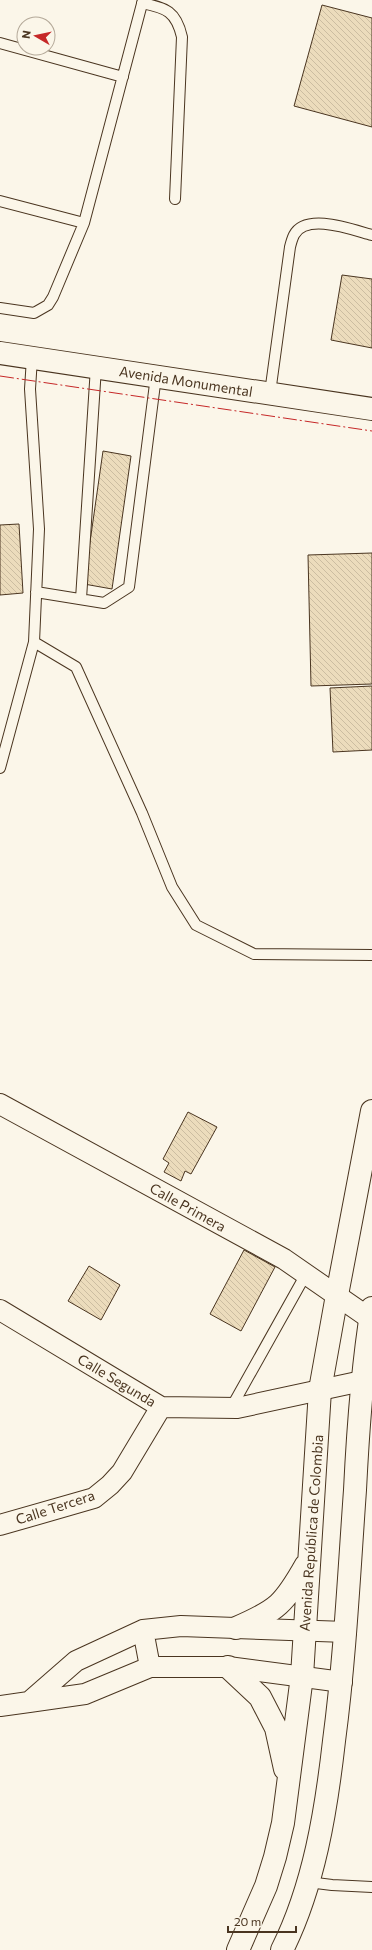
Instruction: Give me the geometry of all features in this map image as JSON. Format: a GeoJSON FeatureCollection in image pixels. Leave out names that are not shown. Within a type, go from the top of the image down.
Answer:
{"type":"FeatureCollection","features":[{"type":"Feature","properties":{"kind":"main road","name":"Avenida Monumental"},"geometry":{"type":"LineString","coordinates":[[0,353],[372,409]]}},
{"type":"Feature","properties":{"kind":"main road","name":"Avenida República de Colombia"},"geometry":{"type":"LineString","coordinates":[[238,1950],[266,1886],[275,1857],[288,1794],[302,1676],[320,1390],[336,1295],[372,1111]]}},
{"type":"Feature","properties":{"kind":"main road"},"geometry":{"type":"LineString","coordinates":[[282,1950],[300,1910],[308,1882],[316,1852],[328,1785],[342,1682],[362,1381],[371,1316]]}},
{"type":"Feature","properties":{"kind":"main road"},"geometry":{"type":"LineString","coordinates":[[236,1628],[267,1615],[282,1603],[294,1588],[310,1558]]}},
{"type":"Feature","properties":{"kind":"main road"},"geometry":{"type":"LineString","coordinates":[[228,1667],[260,1697],[276,1728],[284,1758],[288,1794]]}},
{"type":"Feature","properties":{"kind":"street","name":"Calle Primera"},"geometry":{"type":"LineString","coordinates":[[0,1104],[284,1259],[336,1295],[371,1316]]}},
{"type":"Feature","properties":{"kind":"street","name":"Calle Segunda"},"geometry":{"type":"LineString","coordinates":[[0,1310],[161,1407],[237,1408],[362,1381]]}},
{"type":"Feature","properties":{"kind":"street","name":"Calle Tercera"},"geometry":{"type":"LineString","coordinates":[[0,1525],[94,1498],[110,1485],[122,1472],[161,1407]]}},
{"type":"Feature","properties":{"kind":"street"},"geometry":{"type":"LineString","coordinates":[[29,1702],[76,1661],[143,1630],[181,1626],[346,1632]]}},
{"type":"Feature","properties":{"kind":"street"},"geometry":{"type":"LineString","coordinates":[[143,1630],[150,1667]]}},
{"type":"Feature","properties":{"kind":"street"},"geometry":{"type":"LineString","coordinates":[[0,1706],[85,1694],[150,1667],[228,1667],[342,1682]]}},
{"type":"Feature","properties":{"kind":"lane"},"geometry":{"type":"LineString","coordinates":[[0,308],[34,314],[48,305],[84,223],[143,1],[162,8],[173,15],[179,25],[182,37],[175,199]]}},
{"type":"Feature","properties":{"kind":"lane"},"geometry":{"type":"LineString","coordinates":[[0,43],[123,77]]}},
{"type":"Feature","properties":{"kind":"lane"},"geometry":{"type":"LineString","coordinates":[[0,201],[84,223]]}},
{"type":"Feature","properties":{"kind":"lane"},"geometry":{"type":"LineString","coordinates":[[270,393],[290,247],[294,234],[301,227],[314,223],[329,224],[372,235]]}},
{"type":"Feature","properties":{"kind":"lane"},"geometry":{"type":"LineString","coordinates":[[0,768],[34,642],[39,529],[30,389],[32,358]]}},
{"type":"Feature","properties":{"kind":"lane"},"geometry":{"type":"LineString","coordinates":[[81,599],[96,367]]}},
{"type":"Feature","properties":{"kind":"lane"},"geometry":{"type":"LineString","coordinates":[[36,592],[104,603],[129,586],[156,376]]}},
{"type":"Feature","properties":{"kind":"lane"},"geometry":{"type":"LineString","coordinates":[[34,642],[76,667],[142,812],[172,887],[196,925],[254,954],[372,955]]}},
{"type":"Feature","properties":{"kind":"lane"},"geometry":{"type":"LineString","coordinates":[[231,1408],[306,1274]]}},
{"type":"Feature","properties":{"kind":"lane"},"geometry":{"type":"LineString","coordinates":[[308,1882],[372,1887]]}},
{"type":"Feature","properties":{"kind":"building"},"geometry":{"type":"Polygon","coordinates":[[[322,5],[372,18],[372,127],[294,106],[322,5]]]}},
{"type":"Feature","properties":{"kind":"building"},"geometry":{"type":"Polygon","coordinates":[[[342,275],[372,279],[372,348],[331,340],[342,275]]]}},
{"type":"Feature","properties":{"kind":"building"},"geometry":{"type":"Polygon","coordinates":[[[103,451],[131,456],[112,589],[84,584],[103,451]]]}},
{"type":"Feature","properties":{"kind":"building"},"geometry":{"type":"Polygon","coordinates":[[[19,524],[23,593],[0,595],[0,525],[19,524]]]}},
{"type":"Feature","properties":{"kind":"building"},"geometry":{"type":"Polygon","coordinates":[[[372,553],[372,684],[311,686],[308,555],[372,553]]]}},
{"type":"Feature","properties":{"kind":"building"},"geometry":{"type":"Polygon","coordinates":[[[372,686],[372,750],[333,752],[330,688],[372,686]]]}},
{"type":"Feature","properties":{"kind":"building"},"geometry":{"type":"Polygon","coordinates":[[[188,1112],[217,1127],[191,1174],[185,1171],[181,1181],[164,1172],[169,1163],[163,1159],[188,1112]]]}},
{"type":"Feature","properties":{"kind":"building"},"geometry":{"type":"Polygon","coordinates":[[[244,1250],[275,1267],[241,1331],[210,1314],[244,1250]]]}},
{"type":"Feature","properties":{"kind":"building"},"geometry":{"type":"Polygon","coordinates":[[[89,1266],[120,1285],[101,1320],[68,1301],[89,1266]]]}},
{"type":"Feature","properties":{"kind":"power"},"geometry":{"type":"LineString","coordinates":[[0,376],[372,431]]}}]}
